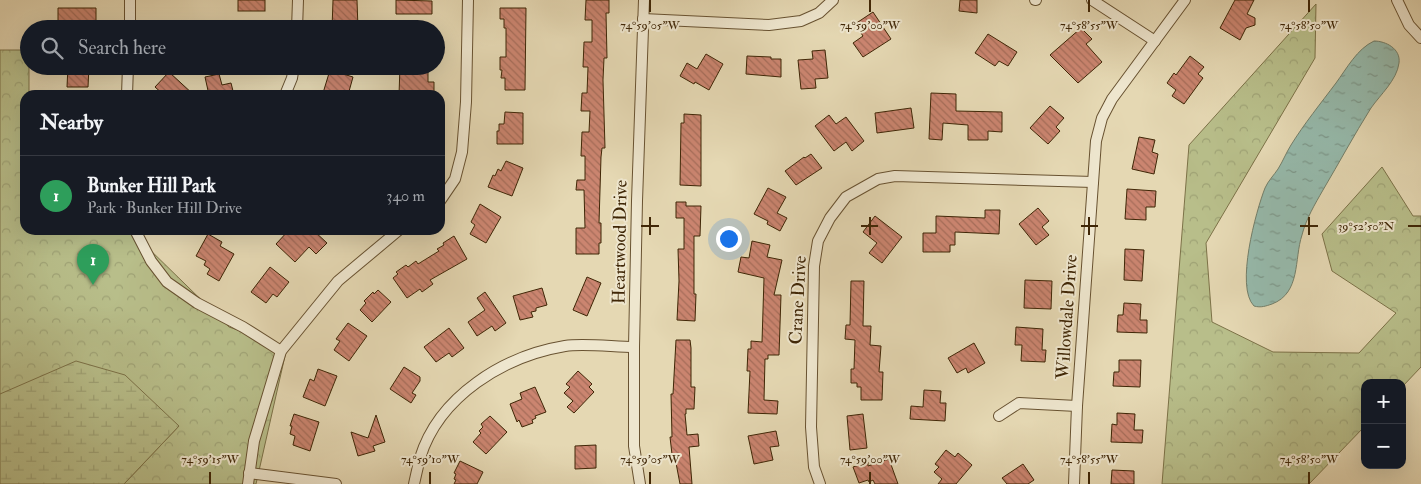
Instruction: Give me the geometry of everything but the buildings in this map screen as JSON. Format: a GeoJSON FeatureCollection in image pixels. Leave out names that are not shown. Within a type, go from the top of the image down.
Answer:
{"type":"FeatureCollection","features":[{"type":"Feature","properties":{"kind":"street"},"geometry":{"type":"LineString","coordinates":[[130,0],[130,20]]}},
{"type":"Feature","properties":{"kind":"street"},"geometry":{"type":"LineString","coordinates":[[297,20],[298,0]]}},
{"type":"Feature","properties":{"kind":"street"},"geometry":{"type":"LineString","coordinates":[[445,194],[455,179],[462,152],[466,102],[468,0]]}},
{"type":"Feature","properties":{"kind":"street","name":"Heartwood Drive"},"geometry":{"type":"LineString","coordinates":[[640,484],[634,446],[634,347],[644,0]]}},
{"type":"Feature","properties":{"kind":"street"},"geometry":{"type":"LineString","coordinates":[[643,18],[769,25],[801,21],[819,12],[833,0]]}},
{"type":"Feature","properties":{"kind":"street"},"geometry":{"type":"LineString","coordinates":[[1092,0],[1155,41]]}},
{"type":"Feature","properties":{"kind":"street","name":"Willowdale Drive"},"geometry":{"type":"LineString","coordinates":[[1074,484],[1096,141],[1102,118],[1112,99],[1186,0]]}},
{"type":"Feature","properties":{"kind":"street"},"geometry":{"type":"LineString","coordinates":[[1397,0],[1409,25],[1421,38]]}},
{"type":"Feature","properties":{"kind":"street"},"geometry":{"type":"LineString","coordinates":[[128,75],[128,90]]}},
{"type":"Feature","properties":{"kind":"street"},"geometry":{"type":"LineString","coordinates":[[287,90],[292,75]]}},
{"type":"Feature","properties":{"kind":"street","name":"Crane Drive"},"geometry":{"type":"LineString","coordinates":[[820,484],[814,467],[810,427],[814,266],[818,241],[830,218],[846,197],[878,179],[895,176],[1093,182]]}},
{"type":"Feature","properties":{"kind":"street"},"geometry":{"type":"LineString","coordinates":[[138,235],[151,261],[167,282],[197,303],[243,327],[281,351]]}},
{"type":"Feature","properties":{"kind":"street"},"geometry":{"type":"LineString","coordinates":[[336,484],[248,479],[254,441],[281,351],[338,281],[393,235]]}},
{"type":"Feature","properties":{"kind":"street"},"geometry":{"type":"LineString","coordinates":[[414,484],[420,457],[441,417],[480,379],[522,357],[566,346],[634,347]]}},
{"type":"Feature","properties":{"kind":"street"},"geometry":{"type":"LineString","coordinates":[[998,416],[1019,403],[1078,406]]}},
{"type":"Feature","properties":{"kind":"green space"},"geometry":{"type":"Polygon","coordinates":[[[1316,4],[1315,58],[1206,243],[1212,322],[1273,352],[1359,353],[1396,313],[1332,271],[1322,234],[1382,167],[1413,216],[1421,216],[1421,367],[1406,383],[1406,379],[1361,379],[1361,430],[1309,484],[1162,484],[1189,145],[1316,4]]]}},
{"type":"Feature","properties":{"kind":"green space"},"geometry":{"type":"Polygon","coordinates":[[[0,50],[20,50],[20,75],[29,75],[29,90],[20,90],[20,235],[142,235],[143,243],[229,327],[287,347],[256,484],[124,484],[179,426],[0,394],[0,50]]]}},
{"type":"Feature","properties":{"kind":"green space"},"geometry":{"type":"Polygon","coordinates":[[[76,361],[125,375],[179,426],[124,484],[0,484],[0,394],[76,361]]]}},
{"type":"Feature","properties":{"kind":"water"},"geometry":{"type":"Polygon","coordinates":[[[1374,41],[1388,44],[1395,50],[1399,58],[1398,69],[1388,87],[1371,108],[1311,212],[1302,235],[1295,274],[1288,292],[1272,304],[1261,307],[1254,306],[1246,283],[1247,266],[1253,230],[1265,188],[1296,137],[1348,65],[1362,49],[1374,41]]]}},
{"type":"Feature","properties":{"kind":"place","name":"Bunker Hill Park"},"geometry":{"type":"Point","coordinates":[93,285]}}]}
